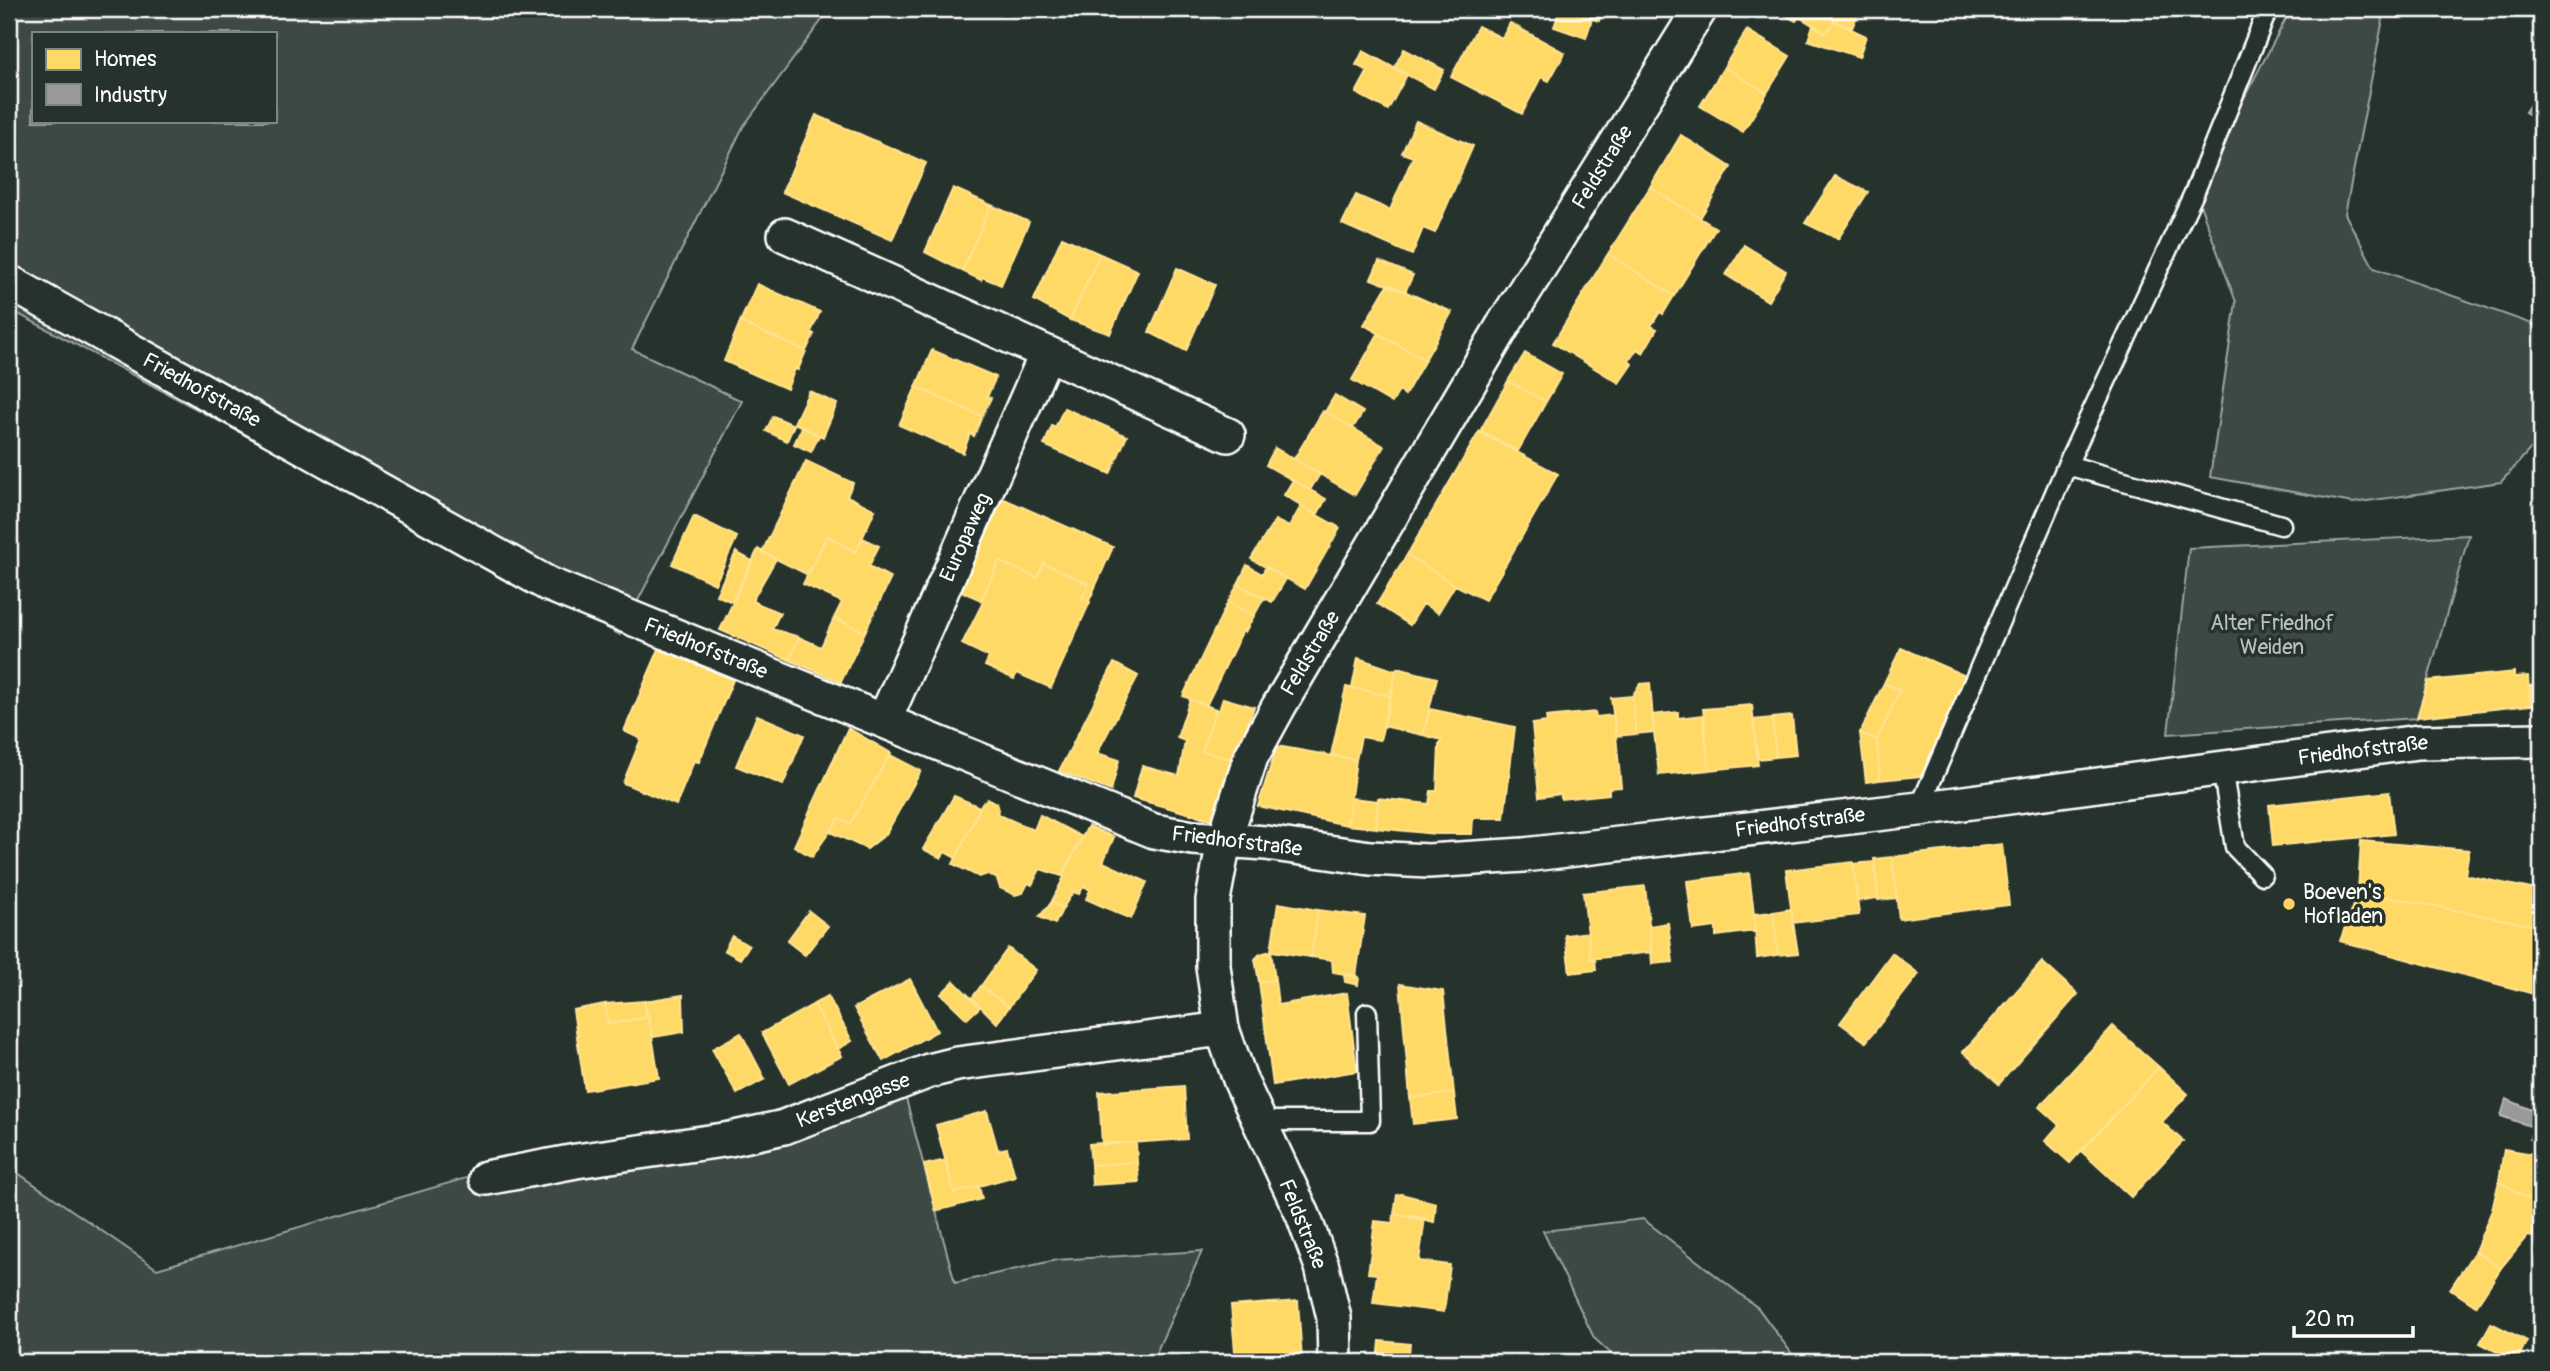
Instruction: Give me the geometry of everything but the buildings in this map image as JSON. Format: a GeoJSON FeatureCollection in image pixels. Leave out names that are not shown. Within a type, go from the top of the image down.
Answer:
{"type":"FeatureCollection","features":[{"type":"Feature","properties":{"kind":"street","name":"Feldstraße"},"geometry":{"type":"LineString","coordinates":[[1335,1362],[1334,1318],[1322,1267],[1303,1215],[1258,1121],[1222,1029],[1213,966],[1213,900],[1224,841],[1251,757],[1279,706],[1504,324],[1700,9]]}},
{"type":"Feature","properties":{"kind":"street"},"geometry":{"type":"LineString","coordinates":[[785,235],[1228,435]]}},
{"type":"Feature","properties":{"kind":"street","name":"Friedhofstraße"},"geometry":{"type":"LineString","coordinates":[[9,282],[548,584],[1154,831],[1370,858],[1428,861],[1524,855],[1919,808],[2418,742],[2541,740]]}},
{"type":"Feature","properties":{"kind":"street","name":"Europaweg"},"geometry":{"type":"LineString","coordinates":[[884,721],[1047,353]]}},
{"type":"Feature","properties":{"kind":"street","name":"Kerstengasse"},"geometry":{"type":"LineString","coordinates":[[485,1178],[576,1161],[730,1139],[784,1127],[929,1071],[957,1064],[1222,1029]]}},
{"type":"Feature","properties":{"kind":"lane"},"geometry":{"type":"LineString","coordinates":[[1919,808],[2067,465],[2195,191],[2268,9]]}},
{"type":"Feature","properties":{"kind":"lane"},"geometry":{"type":"LineString","coordinates":[[2067,465],[2281,525]]}},
{"type":"Feature","properties":{"kind":"lane"},"geometry":{"type":"LineString","coordinates":[[2222,768],[2235,847],[2262,875]]}},
{"type":"Feature","properties":{"kind":"lane"},"geometry":{"type":"LineString","coordinates":[[1258,1121],[1370,1121],[1367,1013]]}},
{"type":"Feature","properties":{"kind":"green space"},"geometry":{"type":"Polygon","coordinates":[[[9,9],[830,9],[743,127],[632,349],[742,401],[620,635],[9,309],[9,9]]]}},
{"type":"Feature","properties":{"kind":"green space"},"geometry":{"type":"Polygon","coordinates":[[[2291,9],[2361,9],[2384,14],[2345,214],[2374,268],[2538,326],[2541,330],[2541,437],[2501,482],[2353,503],[2210,477],[2236,302],[2195,191],[2291,9]]]}},
{"type":"Feature","properties":{"kind":"green space","name":"Alter Friedhof Weiden"},"geometry":{"type":"Polygon","coordinates":[[[2469,535],[2417,718],[2168,734],[2189,548],[2469,535]]]}},
{"type":"Feature","properties":{"kind":"green space"},"geometry":{"type":"Polygon","coordinates":[[[897,1065],[955,1283],[1056,1260],[1202,1251],[1152,1362],[9,1362],[9,1167],[157,1269],[575,1146],[758,1117],[897,1065]]]}},
{"type":"Feature","properties":{"kind":"green space"},"geometry":{"type":"Polygon","coordinates":[[[1643,1219],[1758,1308],[1798,1362],[1620,1362],[1594,1338],[1543,1231],[1643,1219]]]}},
{"type":"Feature","properties":{"kind":"place","name":"Boeven's Hofladen"},"geometry":{"type":"Point","coordinates":[2289,904]}}]}
